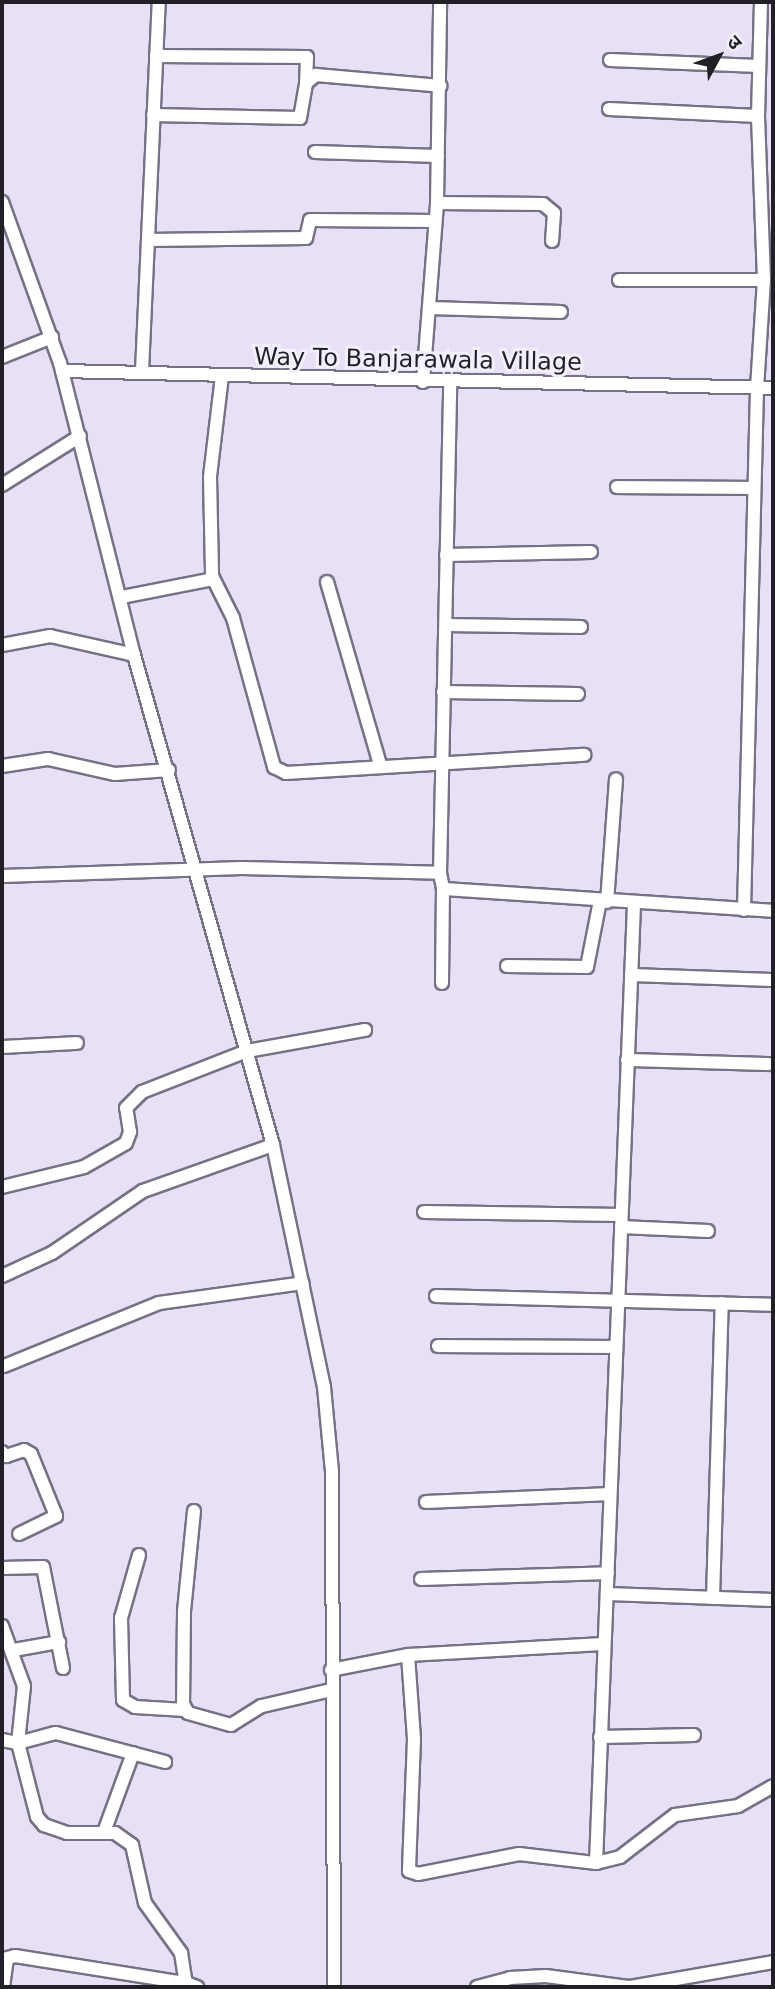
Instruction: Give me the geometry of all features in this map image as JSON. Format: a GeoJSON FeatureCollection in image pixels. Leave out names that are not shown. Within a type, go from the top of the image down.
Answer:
{"type":"FeatureCollection","features":[{"type":"Feature","properties":{"kind":"street"},"geometry":{"type":"LineString","coordinates":[[142,371],[159,2]]}},
{"type":"Feature","properties":{"kind":"street"},"geometry":{"type":"LineString","coordinates":[[423,382],[437,203],[441,86],[440,2]]}},
{"type":"Feature","properties":{"kind":"street"},"geometry":{"type":"LineString","coordinates":[[744,909],[757,388],[768,200],[758,116],[761,2]]}},
{"type":"Feature","properties":{"kind":"street"},"geometry":{"type":"LineString","coordinates":[[153,115],[300,118],[306,83],[306,57],[156,56]]}},
{"type":"Feature","properties":{"kind":"street"},"geometry":{"type":"LineString","coordinates":[[610,60],[759,66]]}},
{"type":"Feature","properties":{"kind":"street"},"geometry":{"type":"LineString","coordinates":[[306,83],[316,75],[441,86]]}},
{"type":"Feature","properties":{"kind":"street"},"geometry":{"type":"LineString","coordinates":[[609,109],[758,116]]}},
{"type":"Feature","properties":{"kind":"street"},"geometry":{"type":"LineString","coordinates":[[315,152],[438,156]]}},
{"type":"Feature","properties":{"kind":"street"},"geometry":{"type":"LineString","coordinates":[[2,202],[62,370],[194,873],[247,1051],[272,1145],[303,1283],[330,1426],[334,1987]]}},
{"type":"Feature","properties":{"kind":"street"},"geometry":{"type":"LineString","coordinates":[[437,203],[543,204],[554,213],[552,241]]}},
{"type":"Feature","properties":{"kind":"street"},"geometry":{"type":"LineString","coordinates":[[148,240],[306,238],[310,220],[435,221]]}},
{"type":"Feature","properties":{"kind":"street"},"geometry":{"type":"LineString","coordinates":[[618,279],[764,280]]}},
{"type":"Feature","properties":{"kind":"street"},"geometry":{"type":"LineString","coordinates":[[430,308],[561,312]]}},
{"type":"Feature","properties":{"kind":"street"},"geometry":{"type":"LineString","coordinates":[[2,358],[52,337]]}},
{"type":"Feature","properties":{"kind":"street","name":"Way To Banjarawala Village"},"geometry":{"type":"LineString","coordinates":[[62,370],[423,382],[773,388]]}},
{"type":"Feature","properties":{"kind":"street"},"geometry":{"type":"LineString","coordinates":[[222,376],[211,477],[213,579],[233,618],[274,767],[286,773],[380,764],[584,755]]}},
{"type":"Feature","properties":{"kind":"street"},"geometry":{"type":"LineString","coordinates":[[442,983],[441,763],[450,382]]}},
{"type":"Feature","properties":{"kind":"street"},"geometry":{"type":"LineString","coordinates":[[2,485],[79,436]]}},
{"type":"Feature","properties":{"kind":"street"},"geometry":{"type":"LineString","coordinates":[[617,487],[754,488]]}},
{"type":"Feature","properties":{"kind":"street"},"geometry":{"type":"LineString","coordinates":[[446,555],[591,552]]}},
{"type":"Feature","properties":{"kind":"street"},"geometry":{"type":"LineString","coordinates":[[122,597],[213,579]]}},
{"type":"Feature","properties":{"kind":"street"},"geometry":{"type":"LineString","coordinates":[[327,582],[380,764]]}},
{"type":"Feature","properties":{"kind":"street"},"geometry":{"type":"LineString","coordinates":[[446,625],[581,627]]}},
{"type":"Feature","properties":{"kind":"street"},"geometry":{"type":"LineString","coordinates":[[2,645],[50,636],[135,655]]}},
{"type":"Feature","properties":{"kind":"street"},"geometry":{"type":"LineString","coordinates":[[443,692],[578,694]]}},
{"type":"Feature","properties":{"kind":"street"},"geometry":{"type":"LineString","coordinates":[[2,766],[48,759],[105,774],[169,770]]}},
{"type":"Feature","properties":{"kind":"street"},"geometry":{"type":"LineString","coordinates":[[507,966],[587,967],[604,902],[616,779]]}},
{"type":"Feature","properties":{"kind":"street"},"geometry":{"type":"LineString","coordinates":[[2,876],[194,873],[233,868],[440,873]]}},
{"type":"Feature","properties":{"kind":"street"},"geometry":{"type":"LineString","coordinates":[[443,889],[634,905],[773,911]]}},
{"type":"Feature","properties":{"kind":"street"},"geometry":{"type":"LineString","coordinates":[[596,1863],[603,1644],[608,1594],[614,1347],[634,905]]}},
{"type":"Feature","properties":{"kind":"street"},"geometry":{"type":"LineString","coordinates":[[631,975],[773,980]]}},
{"type":"Feature","properties":{"kind":"street"},"geometry":{"type":"LineString","coordinates":[[2,1186],[100,1160],[129,1140],[125,1113],[134,1097],[247,1051],[365,1030]]}},
{"type":"Feature","properties":{"kind":"street"},"geometry":{"type":"LineString","coordinates":[[2,1047],[77,1043]]}},
{"type":"Feature","properties":{"kind":"street"},"geometry":{"type":"LineString","coordinates":[[627,1060],[769,1065]]}},
{"type":"Feature","properties":{"kind":"street"},"geometry":{"type":"LineString","coordinates":[[2,1276],[52,1253],[143,1191],[272,1145]]}},
{"type":"Feature","properties":{"kind":"street"},"geometry":{"type":"LineString","coordinates":[[424,1212],[621,1221],[708,1231]]}},
{"type":"Feature","properties":{"kind":"street"},"geometry":{"type":"LineString","coordinates":[[4,1366],[159,1303],[303,1283]]}},
{"type":"Feature","properties":{"kind":"street"},"geometry":{"type":"LineString","coordinates":[[436,1296],[773,1304]]}},
{"type":"Feature","properties":{"kind":"street"},"geometry":{"type":"LineString","coordinates":[[713,1598],[723,1303]]}},
{"type":"Feature","properties":{"kind":"street"},"geometry":{"type":"LineString","coordinates":[[438,1346],[614,1347]]}},
{"type":"Feature","properties":{"kind":"street"},"geometry":{"type":"LineString","coordinates":[[2,1452],[6,1456],[24,1450],[31,1454],[56,1516],[19,1534]]}},
{"type":"Feature","properties":{"kind":"street"},"geometry":{"type":"LineString","coordinates":[[426,1502],[610,1494]]}},
{"type":"Feature","properties":{"kind":"street"},"geometry":{"type":"LineString","coordinates":[[185,1710],[184,1612],[194,1511]]}},
{"type":"Feature","properties":{"kind":"street"},"geometry":{"type":"LineString","coordinates":[[139,1555],[121,1618],[123,1700],[135,1707],[185,1710],[191,1716],[231,1726],[262,1706],[331,1690]]}},
{"type":"Feature","properties":{"kind":"street"},"geometry":{"type":"LineString","coordinates":[[2,1568],[43,1567],[63,1668]]}},
{"type":"Feature","properties":{"kind":"street"},"geometry":{"type":"LineString","coordinates":[[421,1579],[608,1573]]}},
{"type":"Feature","properties":{"kind":"street"},"geometry":{"type":"LineString","coordinates":[[608,1594],[773,1600]]}},
{"type":"Feature","properties":{"kind":"street"},"geometry":{"type":"LineString","coordinates":[[2,1626],[14,1650],[24,1686],[18,1743],[37,1817],[44,1825],[67,1833],[104,1832],[132,1844],[145,1903],[181,1953],[189,1986],[15,1956],[7,1958],[3,1987]]}},
{"type":"Feature","properties":{"kind":"street"},"geometry":{"type":"LineString","coordinates":[[14,1650],[59,1642]]}},
{"type":"Feature","properties":{"kind":"street"},"geometry":{"type":"LineString","coordinates":[[331,1670],[408,1655],[603,1644]]}},
{"type":"Feature","properties":{"kind":"street"},"geometry":{"type":"LineString","coordinates":[[408,1655],[414,1739],[409,1871],[418,1874],[519,1854],[596,1863],[620,1857],[675,1815],[738,1806],[773,1786]]}},
{"type":"Feature","properties":{"kind":"street"},"geometry":{"type":"LineString","coordinates":[[2,1740],[18,1743],[56,1733],[165,1762]]}},
{"type":"Feature","properties":{"kind":"street"},"geometry":{"type":"LineString","coordinates":[[600,1737],[694,1735]]}},
{"type":"Feature","properties":{"kind":"street"},"geometry":{"type":"LineString","coordinates":[[104,1832],[134,1753]]}},
{"type":"Feature","properties":{"kind":"street"},"geometry":{"type":"LineString","coordinates":[[477,1987],[528,1976],[608,1986],[648,1986],[693,1979],[727,1966],[773,1962]]}}]}
